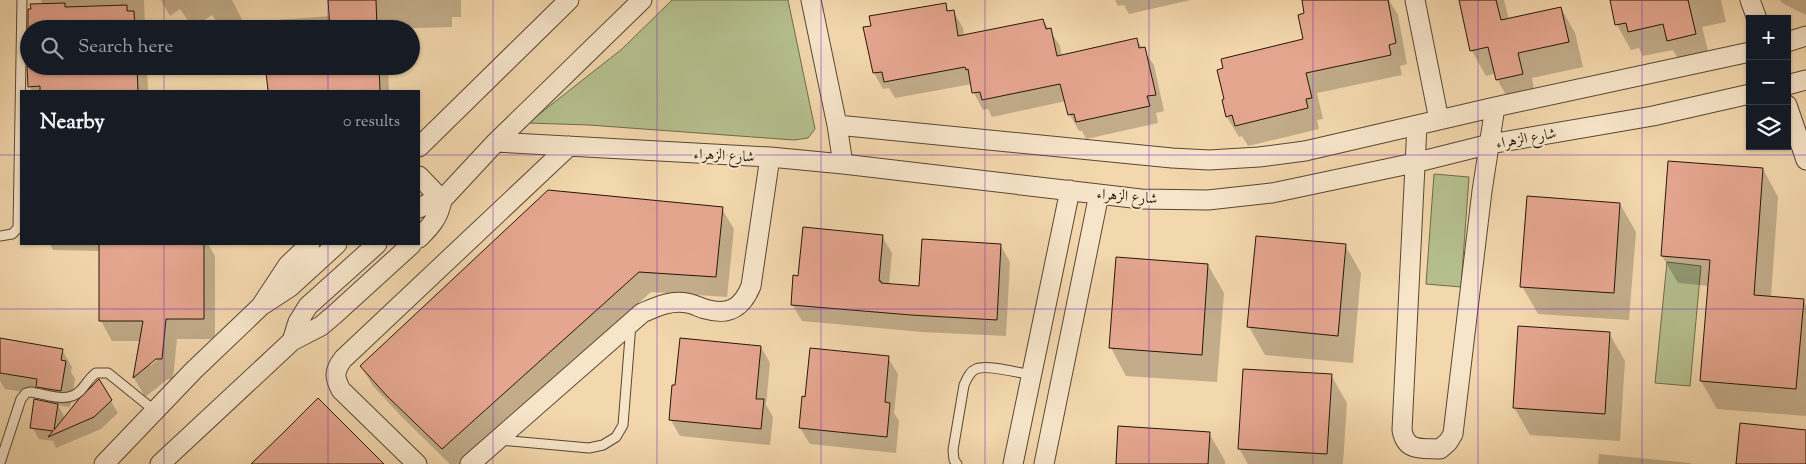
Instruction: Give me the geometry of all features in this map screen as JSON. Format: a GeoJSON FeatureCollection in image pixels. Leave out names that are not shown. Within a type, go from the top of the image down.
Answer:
{"type":"FeatureCollection","features":[{"type":"Feature","properties":{"kind":"street"},"geometry":{"type":"LineString","coordinates":[[420,237],[435,221],[440,211],[442,200],[496,142],[642,0]]}},
{"type":"Feature","properties":{"kind":"street"},"geometry":{"type":"LineString","coordinates":[[812,0],[843,164]]}},
{"type":"Feature","properties":{"kind":"street"},"geometry":{"type":"LineString","coordinates":[[1414,0],[1439,120]]}},
{"type":"Feature","properties":{"kind":"street"},"geometry":{"type":"LineString","coordinates":[[1750,0],[1755,15]]}},
{"type":"Feature","properties":{"kind":"street"},"geometry":{"type":"LineString","coordinates":[[420,146],[561,3]]}},
{"type":"Feature","properties":{"kind":"street"},"geometry":{"type":"LineString","coordinates":[[1791,41],[1806,36]]}},
{"type":"Feature","properties":{"kind":"street"},"geometry":{"type":"LineString","coordinates":[[837,125],[1172,158],[1208,160],[1259,157],[1305,150],[1746,53]]}},
{"type":"Feature","properties":{"kind":"street"},"geometry":{"type":"LineString","coordinates":[[1791,84],[1806,80]]}},
{"type":"Feature","properties":{"kind":"street","name":"شارع الزهراء"},"geometry":{"type":"LineString","coordinates":[[496,142],[770,157],[1141,199],[1198,200],[1272,193],[1414,163],[1490,144],[1653,116],[1746,95]]}},
{"type":"Feature","properties":{"kind":"street"},"geometry":{"type":"LineString","coordinates":[[1417,125],[1402,430],[1404,440],[1412,447],[1440,448],[1448,442],[1453,434],[1481,200],[1495,107]]}},
{"type":"Feature","properties":{"kind":"street"},"geometry":{"type":"LineString","coordinates":[[1791,117],[1806,160]]}},
{"type":"Feature","properties":{"kind":"street"},"geometry":{"type":"LineString","coordinates":[[417,464],[341,390],[336,380],[336,368],[343,359],[569,146]]}},
{"type":"Feature","properties":{"kind":"street"},"geometry":{"type":"LineString","coordinates":[[470,464],[642,313],[663,304],[686,303],[722,312],[736,308],[746,298],[751,286],[770,157]]}},
{"type":"Feature","properties":{"kind":"street"},"geometry":{"type":"LineString","coordinates":[[420,177],[442,200]]}},
{"type":"Feature","properties":{"kind":"street"},"geometry":{"type":"LineString","coordinates":[[1014,464],[1070,190]]}},
{"type":"Feature","properties":{"kind":"street"},"geometry":{"type":"LineString","coordinates":[[1044,464],[1099,194]]}},
{"type":"Feature","properties":{"kind":"street"},"geometry":{"type":"LineString","coordinates":[[420,208],[431,202],[442,200]]}},
{"type":"Feature","properties":{"kind":"street"},"geometry":{"type":"LineString","coordinates":[[261,306],[288,265],[309,245]]}},
{"type":"Feature","properties":{"kind":"street"},"geometry":{"type":"LineString","coordinates":[[104,464],[194,370],[261,306],[290,287],[336,245]]}},
{"type":"Feature","properties":{"kind":"street"},"geometry":{"type":"LineString","coordinates":[[292,341],[298,322],[308,306],[376,245]]}},
{"type":"Feature","properties":{"kind":"street"},"geometry":{"type":"LineString","coordinates":[[160,464],[292,341],[314,330],[334,315],[411,245]]}},
{"type":"Feature","properties":{"kind":"lane"},"geometry":{"type":"LineString","coordinates":[[22,0],[22,20]]}},
{"type":"Feature","properties":{"kind":"lane"},"geometry":{"type":"LineString","coordinates":[[20,90],[21,75]]}},
{"type":"Feature","properties":{"kind":"lane"},"geometry":{"type":"LineString","coordinates":[[0,236],[12,234],[18,228],[20,114]]}},
{"type":"Feature","properties":{"kind":"lane"},"geometry":{"type":"LineString","coordinates":[[498,440],[589,448],[603,445],[616,437],[623,425],[626,410],[631,321]]}},
{"type":"Feature","properties":{"kind":"lane"},"geometry":{"type":"LineString","coordinates":[[957,464],[953,450],[964,385],[968,375],[976,369],[987,367],[1032,375]]}},
{"type":"Feature","properties":{"kind":"lane"},"geometry":{"type":"LineString","coordinates":[[0,463],[21,399],[26,393],[30,392],[63,398],[69,397],[79,392],[96,373],[108,372],[156,411]]}},
{"type":"Feature","properties":{"kind":"green space"},"geometry":{"type":"Polygon","coordinates":[[[672,0],[788,0],[815,129],[808,138],[794,140],[589,125],[528,123],[622,49],[672,0]]]}},
{"type":"Feature","properties":{"kind":"green space"},"geometry":{"type":"Polygon","coordinates":[[[1434,174],[1469,177],[1461,287],[1426,284],[1434,174]]]}},
{"type":"Feature","properties":{"kind":"green space"},"geometry":{"type":"Polygon","coordinates":[[[1667,262],[1701,266],[1690,386],[1655,383],[1667,262]]]}},
{"type":"Feature","properties":{"kind":"building"},"geometry":{"type":"Polygon","coordinates":[[[328,0],[376,0],[377,20],[329,20],[328,0]]]}},
{"type":"Feature","properties":{"kind":"building"},"geometry":{"type":"Polygon","coordinates":[[[1302,0],[1388,0],[1396,43],[1389,45],[1391,55],[1306,73],[1312,98],[1306,99],[1308,108],[1235,126],[1232,115],[1226,117],[1222,100],[1224,99],[1217,70],[1223,68],[1221,59],[1303,39],[1298,15],[1304,13],[1302,0]]]}},
{"type":"Feature","properties":{"kind":"building"},"geometry":{"type":"Polygon","coordinates":[[[1459,0],[1496,0],[1501,20],[1561,7],[1569,42],[1518,53],[1523,74],[1496,80],[1488,47],[1470,51],[1459,0]]]}},
{"type":"Feature","properties":{"kind":"building"},"geometry":{"type":"Polygon","coordinates":[[[1610,0],[1688,0],[1696,34],[1667,41],[1663,24],[1628,32],[1626,23],[1615,25],[1610,0]]]}},
{"type":"Feature","properties":{"kind":"building"},"geometry":{"type":"Polygon","coordinates":[[[65,3],[65,7],[127,5],[127,11],[134,11],[134,20],[28,20],[28,9],[31,9],[30,4],[65,3]]]}},
{"type":"Feature","properties":{"kind":"building"},"geometry":{"type":"Polygon","coordinates":[[[946,3],[947,11],[954,10],[958,36],[1043,19],[1046,29],[1051,28],[1057,56],[1137,38],[1139,48],[1145,47],[1156,95],[1147,96],[1150,106],[1076,122],[1074,114],[1068,115],[1060,84],[982,100],[980,92],[972,93],[968,69],[966,70],[965,67],[884,82],[882,72],[873,73],[863,27],[871,26],[869,16],[946,3]]]}},
{"type":"Feature","properties":{"kind":"building"},"geometry":{"type":"Polygon","coordinates":[[[27,75],[137,75],[138,90],[40,90],[40,86],[28,87],[27,75]]]}},
{"type":"Feature","properties":{"kind":"building"},"geometry":{"type":"Polygon","coordinates":[[[266,75],[379,75],[380,90],[268,90],[266,75]]]}},
{"type":"Feature","properties":{"kind":"building"},"geometry":{"type":"Polygon","coordinates":[[[1668,161],[1763,168],[1754,295],[1804,299],[1796,389],[1700,381],[1710,260],[1661,256],[1668,161]]]}},
{"type":"Feature","properties":{"kind":"building"},"geometry":{"type":"Polygon","coordinates":[[[548,190],[723,207],[716,277],[639,272],[442,449],[387,396],[360,366],[548,190]]]}},
{"type":"Feature","properties":{"kind":"building"},"geometry":{"type":"Polygon","coordinates":[[[1527,196],[1620,203],[1614,293],[1520,287],[1527,196]]]}},
{"type":"Feature","properties":{"kind":"building"},"geometry":{"type":"Polygon","coordinates":[[[803,227],[883,235],[879,281],[881,283],[919,286],[922,239],[1001,244],[997,320],[791,305],[793,275],[798,276],[803,227]]]}},
{"type":"Feature","properties":{"kind":"building"},"geometry":{"type":"Polygon","coordinates":[[[1256,236],[1346,244],[1338,336],[1247,327],[1256,236]]]}},
{"type":"Feature","properties":{"kind":"building"},"geometry":{"type":"Polygon","coordinates":[[[99,245],[204,245],[204,319],[166,319],[162,359],[156,359],[133,378],[143,321],[99,321],[99,245]]]}},
{"type":"Feature","properties":{"kind":"building"},"geometry":{"type":"Polygon","coordinates":[[[1116,257],[1208,264],[1202,355],[1109,348],[1116,257]]]}},
{"type":"Feature","properties":{"kind":"building"},"geometry":{"type":"Polygon","coordinates":[[[1518,326],[1610,332],[1605,414],[1513,408],[1518,326]]]}},
{"type":"Feature","properties":{"kind":"building"},"geometry":{"type":"Polygon","coordinates":[[[0,338],[63,349],[61,360],[66,361],[61,391],[36,387],[37,379],[0,373],[0,338]]]}},
{"type":"Feature","properties":{"kind":"building"},"geometry":{"type":"Polygon","coordinates":[[[680,338],[761,346],[756,399],[764,399],[761,429],[669,420],[672,385],[675,385],[680,338]]]}},
{"type":"Feature","properties":{"kind":"building"},"geometry":{"type":"Polygon","coordinates":[[[810,348],[889,356],[885,402],[890,403],[887,437],[799,428],[802,396],[805,397],[810,348]]]}},
{"type":"Feature","properties":{"kind":"building"},"geometry":{"type":"Polygon","coordinates":[[[1243,369],[1332,374],[1327,454],[1238,449],[1243,369]]]}},
{"type":"Feature","properties":{"kind":"building"},"geometry":{"type":"Polygon","coordinates":[[[99,379],[112,400],[94,417],[48,437],[53,431],[30,428],[34,399],[58,404],[54,430],[78,400],[99,379]]]}},
{"type":"Feature","properties":{"kind":"building"},"geometry":{"type":"Polygon","coordinates":[[[318,398],[384,464],[251,464],[285,431],[318,398]]]}},
{"type":"Feature","properties":{"kind":"building"},"geometry":{"type":"Polygon","coordinates":[[[1740,423],[1806,430],[1806,464],[1736,464],[1740,423]]]}},
{"type":"Feature","properties":{"kind":"building"},"geometry":{"type":"Polygon","coordinates":[[[1118,426],[1210,432],[1208,464],[1116,464],[1118,426]]]}}]}
